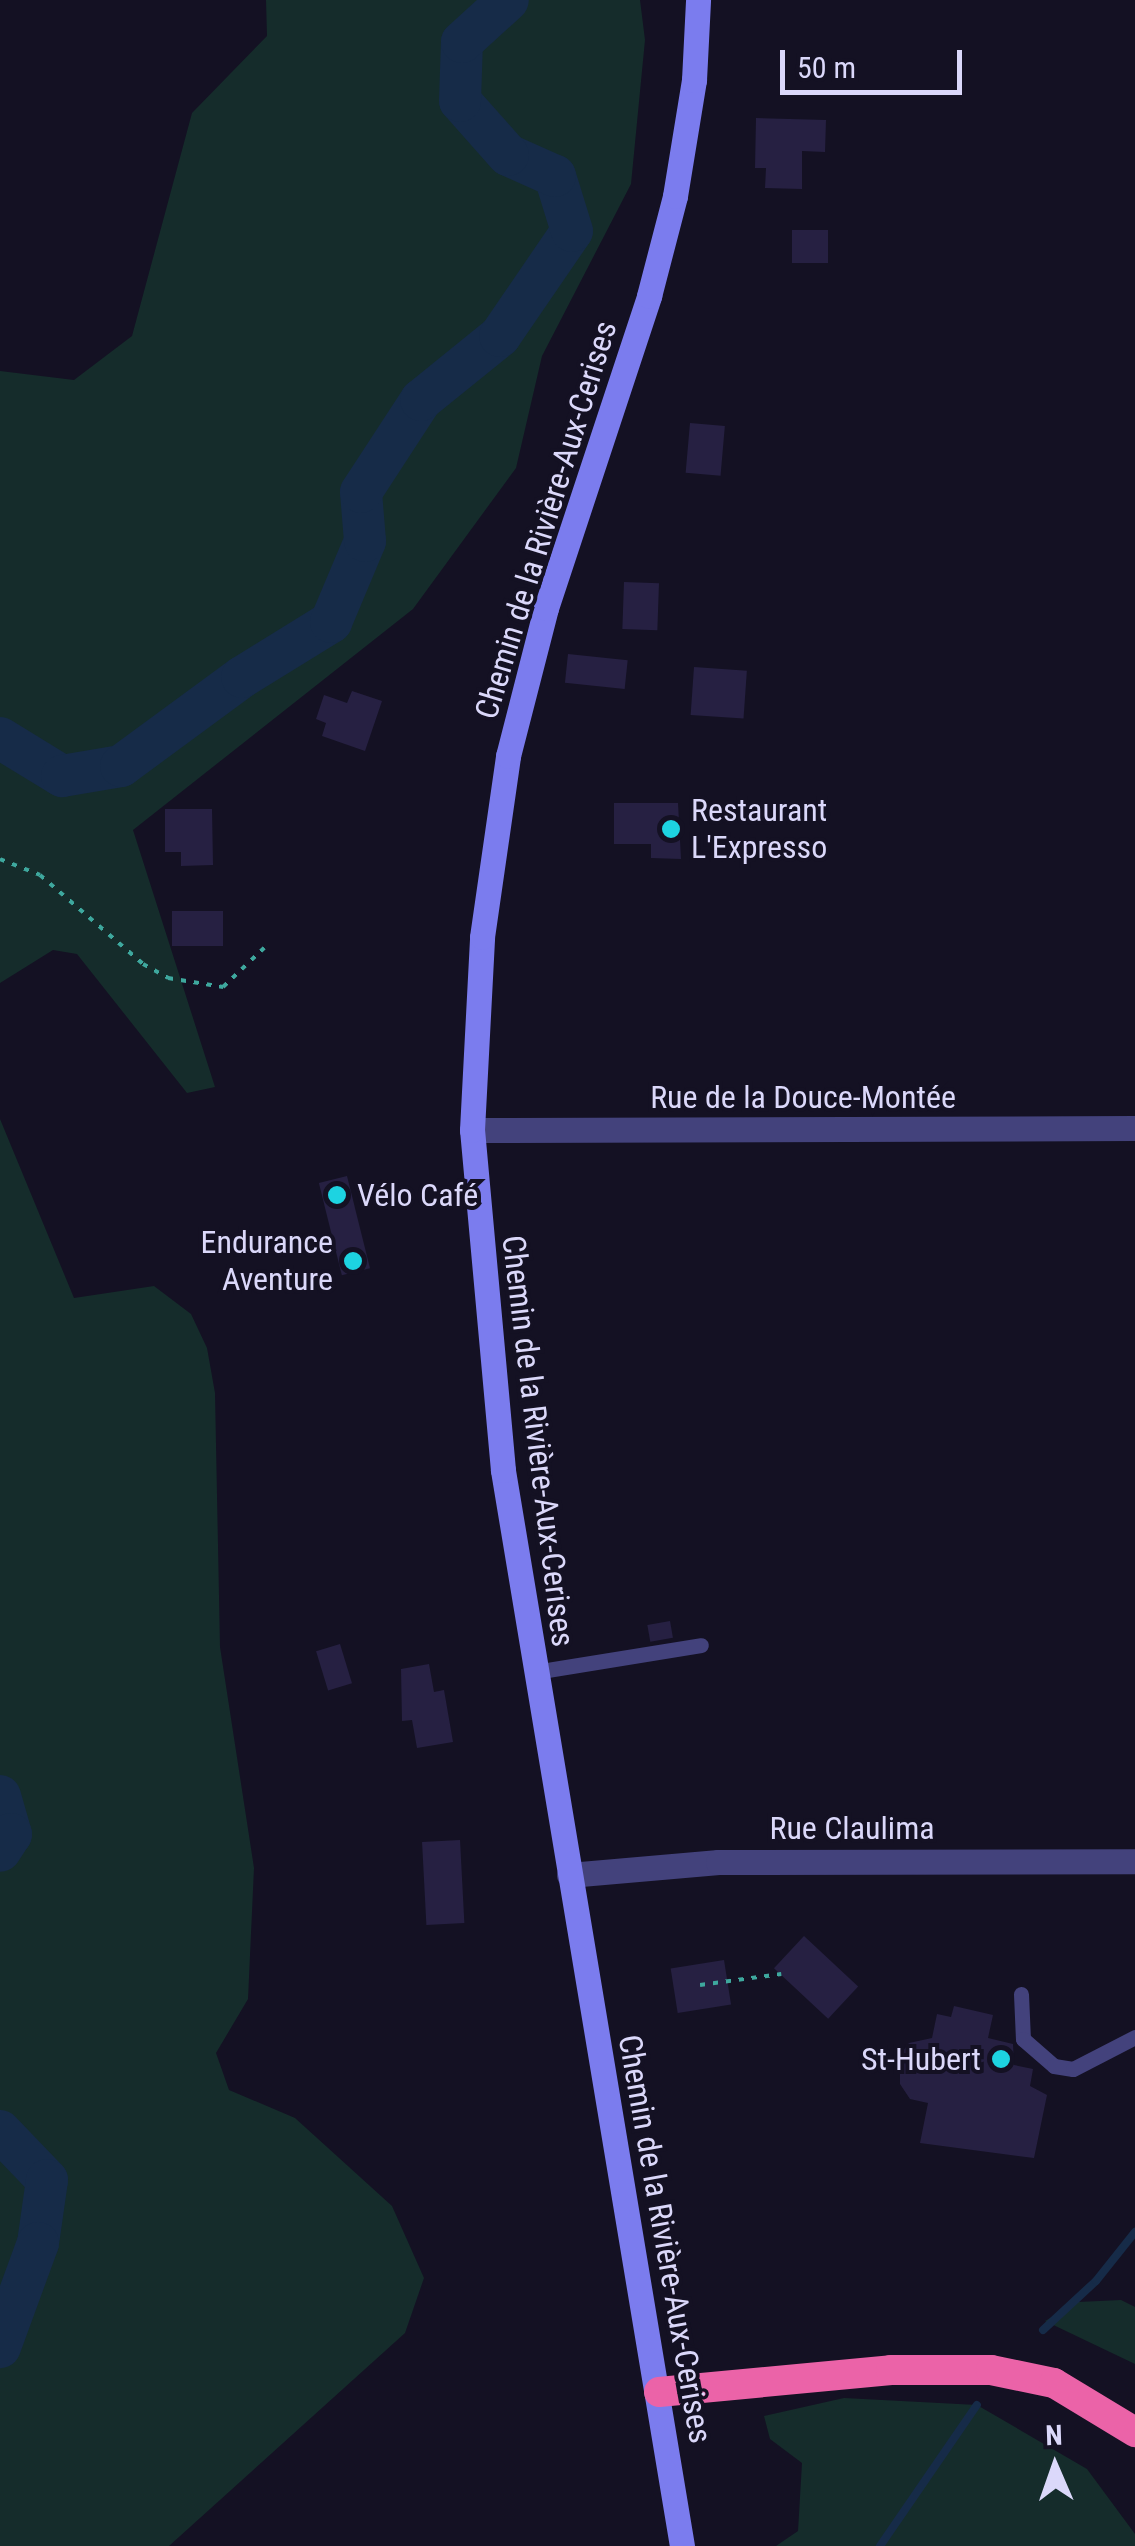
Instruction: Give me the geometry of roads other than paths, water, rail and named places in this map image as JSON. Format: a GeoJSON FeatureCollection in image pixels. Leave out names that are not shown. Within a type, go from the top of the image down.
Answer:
{"type":"FeatureCollection","features":[{"type":"Feature","properties":{"kind":"highway"},"geometry":{"type":"LineString","coordinates":[[659,2392],[891,2370],[991,2370],[1054,2383],[1135,2432]]}},
{"type":"Feature","properties":{"kind":"main road","name":"Chemin de la Rivière-Aux-Cerises"},"geometry":{"type":"LineString","coordinates":[[682,2546],[501,1452],[472,1130],[482,937],[505,773],[546,608],[649,296],[674,196],[694,80],[698,0]]}},
{"type":"Feature","properties":{"kind":"street","name":"Rue de la Douce-Montée"},"geometry":{"type":"LineString","coordinates":[[472,1130],[1135,1128]]}},
{"type":"Feature","properties":{"kind":"street","name":"Rue Claulima"},"geometry":{"type":"LineString","coordinates":[[569,1875],[737,1861],[1135,1861]]}},
{"type":"Feature","properties":{"kind":"lane"},"geometry":{"type":"LineString","coordinates":[[535,1672],[701,1645]]}},
{"type":"Feature","properties":{"kind":"lane"},"geometry":{"type":"LineString","coordinates":[[1022,1994],[1023,2039],[1054,2066],[1073,2069],[1135,2037]]}},
{"type":"Feature","properties":{"kind":"waterway"},"geometry":{"type":"LineString","coordinates":[[0,738],[62,776],[121,766],[242,677],[331,622],[365,541],[361,492],[421,400],[500,336],[572,231],[555,176],[508,155],[460,101],[462,42],[508,0]]}},
{"type":"Feature","properties":{"kind":"waterway"},"geometry":{"type":"LineString","coordinates":[[0,1796],[11,1834],[0,1851]]}},
{"type":"Feature","properties":{"kind":"waterway"},"geometry":{"type":"LineString","coordinates":[[0,2131],[47,2180],[38,2243],[0,2347]]}},
{"type":"Feature","properties":{"kind":"waterway"},"geometry":{"type":"LineString","coordinates":[[1043,2330],[1096,2281],[1135,2232]]}},
{"type":"Feature","properties":{"kind":"waterway"},"geometry":{"type":"LineString","coordinates":[[880,2546],[977,2405]]}},
{"type":"Feature","properties":{"kind":"place","name":"Restaurant L'Expresso"},"geometry":{"type":"Point","coordinates":[671,829]}},
{"type":"Feature","properties":{"kind":"place","name":"Vélo Café"},"geometry":{"type":"Point","coordinates":[337,1195]}},
{"type":"Feature","properties":{"kind":"place","name":"Endurance Aventure"},"geometry":{"type":"Point","coordinates":[353,1261]}},
{"type":"Feature","properties":{"kind":"place","name":"St-Hubert"},"geometry":{"type":"Point","coordinates":[1001,2059]}}]}
